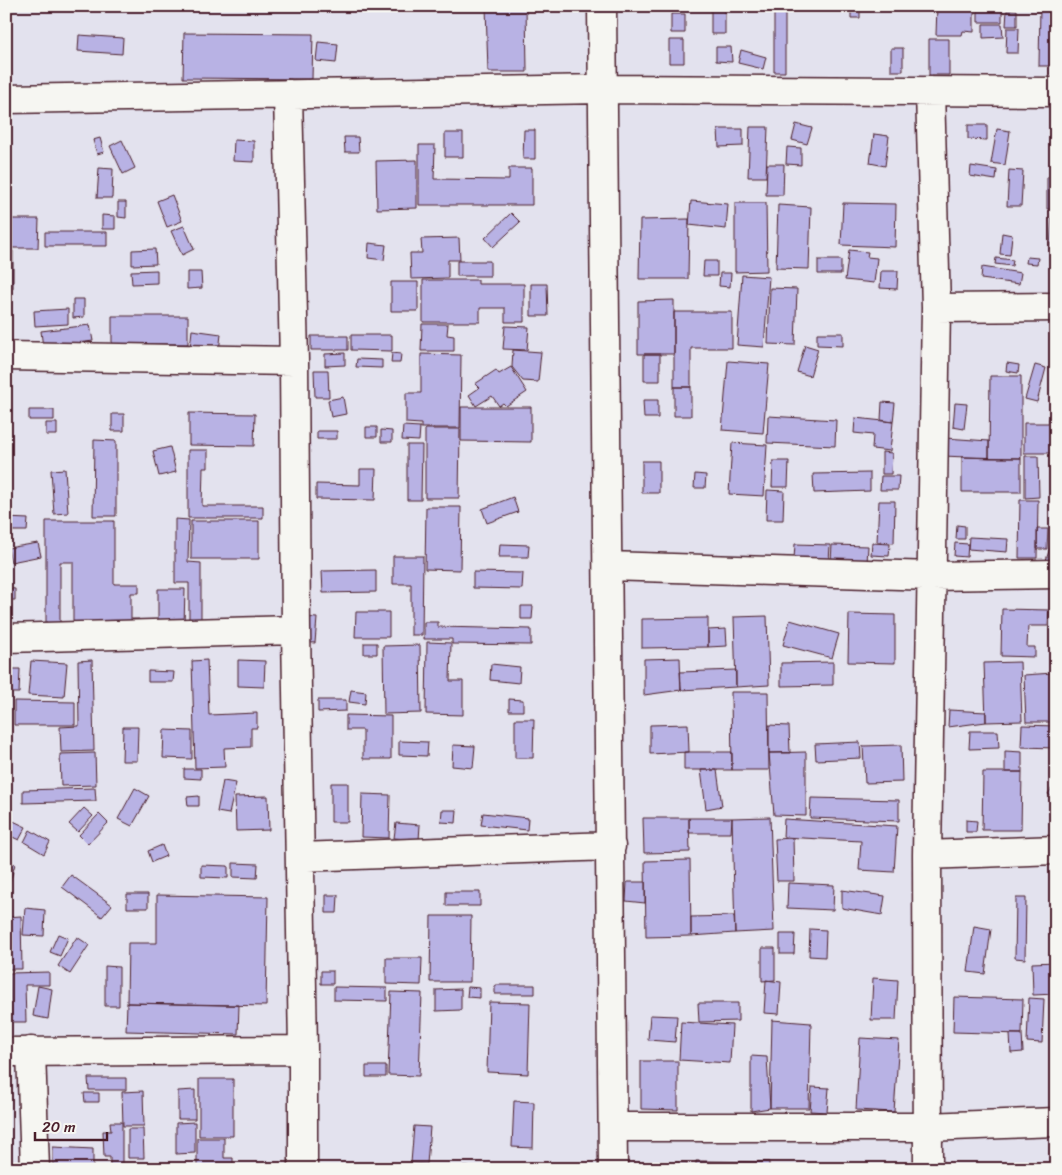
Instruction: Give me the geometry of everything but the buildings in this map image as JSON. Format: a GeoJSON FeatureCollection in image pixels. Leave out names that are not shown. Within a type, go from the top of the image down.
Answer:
{"type":"FeatureCollection","features":[{"type":"Feature","properties":{"kind":"street"},"geometry":{"type":"LineString","coordinates":[[602,6],[613,1169]]}},
{"type":"Feature","properties":{"kind":"street"},"geometry":{"type":"LineString","coordinates":[[6,99],[603,89],[1056,92]]}},
{"type":"Feature","properties":{"kind":"street"},"geometry":{"type":"LineString","coordinates":[[928,1169],[928,855],[936,308],[930,92]]}},
{"type":"Feature","properties":{"kind":"street"},"geometry":{"type":"LineString","coordinates":[[288,94],[294,361],[296,630],[303,1050],[302,1169]]}},
{"type":"Feature","properties":{"kind":"street"},"geometry":{"type":"LineString","coordinates":[[936,308],[1056,307]]}},
{"type":"Feature","properties":{"kind":"street"},"geometry":{"type":"LineString","coordinates":[[6,356],[294,361]]}},
{"type":"Feature","properties":{"kind":"street"},"geometry":{"type":"LineString","coordinates":[[608,566],[932,576],[1056,574]]}},
{"type":"Feature","properties":{"kind":"street"},"geometry":{"type":"LineString","coordinates":[[6,638],[296,630]]}},
{"type":"Feature","properties":{"kind":"street"},"geometry":{"type":"LineString","coordinates":[[300,857],[611,846]]}},
{"type":"Feature","properties":{"kind":"street"},"geometry":{"type":"LineString","coordinates":[[928,855],[1056,850]]}},
{"type":"Feature","properties":{"kind":"street"},"geometry":{"type":"LineString","coordinates":[[35,1169],[19,1051],[303,1050]]}},
{"type":"Feature","properties":{"kind":"street"},"geometry":{"type":"LineString","coordinates":[[613,1126],[927,1127],[1056,1122]]}}]}
